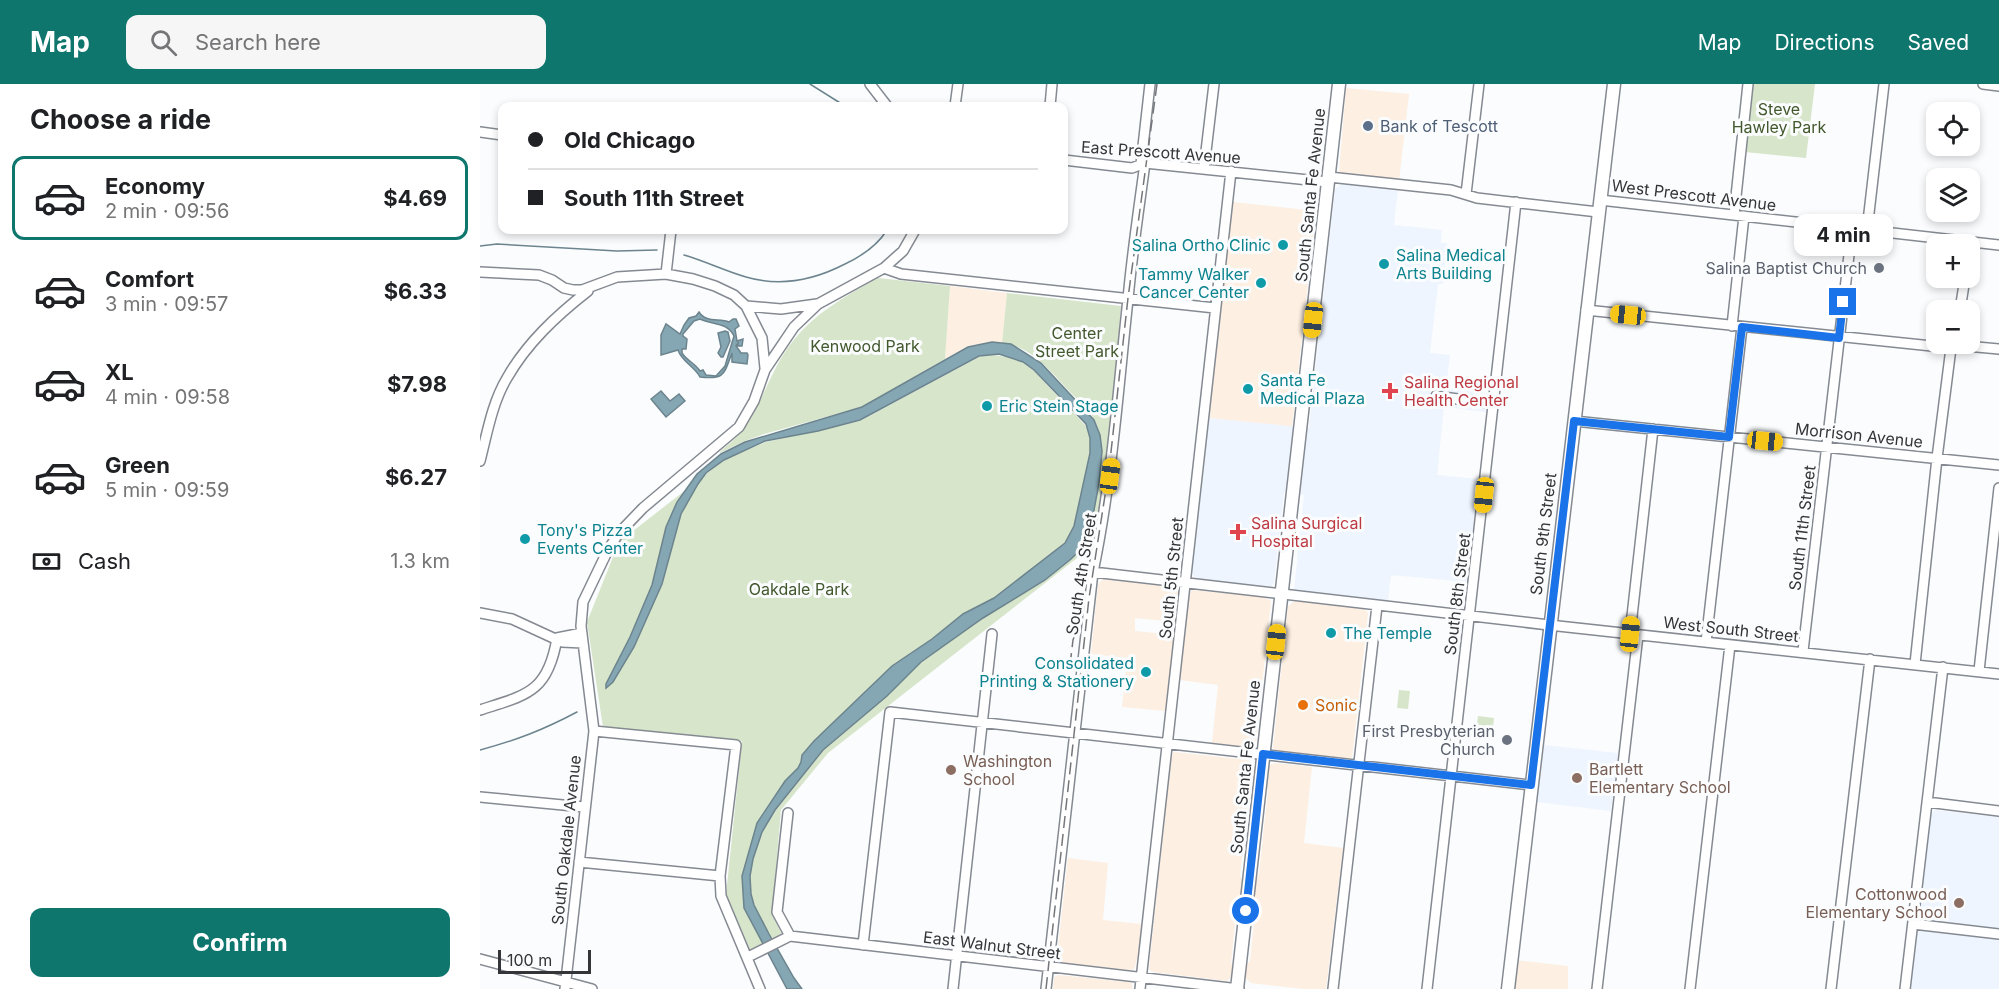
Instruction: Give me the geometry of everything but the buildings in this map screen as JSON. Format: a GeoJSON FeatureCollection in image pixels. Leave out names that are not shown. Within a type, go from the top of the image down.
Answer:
{"type":"FeatureCollection","features":[{"type":"Feature","properties":{"kind":"main road","name":"South Santa Fe Avenue"},"geometry":{"type":"LineString","coordinates":[[1237,989],[1339,84]]}},
{"type":"Feature","properties":{"kind":"main road","name":"South 9th Street"},"geometry":{"type":"LineString","coordinates":[[1508,989],[1614,84]]}},
{"type":"Feature","properties":{"kind":"street"},"geometry":{"type":"LineString","coordinates":[[870,84],[884,102]]}},
{"type":"Feature","properties":{"kind":"street"},"geometry":{"type":"LineString","coordinates":[[956,102],[958,84]]}},
{"type":"Feature","properties":{"kind":"street"},"geometry":{"type":"LineString","coordinates":[[1050,102],[1052,84]]}},
{"type":"Feature","properties":{"kind":"street","name":"South 4th Street"},"geometry":{"type":"LineString","coordinates":[[1046,989],[1093,572],[1105,516],[1116,436],[1150,84]]}},
{"type":"Feature","properties":{"kind":"street"},"geometry":{"type":"LineString","coordinates":[[1204,168],[1214,84]]}},
{"type":"Feature","properties":{"kind":"street"},"geometry":{"type":"LineString","coordinates":[[1466,194],[1479,84]]}},
{"type":"Feature","properties":{"kind":"street"},"geometry":{"type":"LineString","coordinates":[[1732,326],[1748,84]]}},
{"type":"Feature","properties":{"kind":"street"},"geometry":{"type":"LineString","coordinates":[[1867,230],[1884,84]]}},
{"type":"Feature","properties":{"kind":"street"},"geometry":{"type":"LineString","coordinates":[[1983,84],[1999,86]]}},
{"type":"Feature","properties":{"kind":"street"},"geometry":{"type":"LineString","coordinates":[[480,132],[498,134]]}},
{"type":"Feature","properties":{"kind":"street","name":"East Prescott Avenue"},"geometry":{"type":"LineString","coordinates":[[1068,160],[1132,168],[1143,163],[1328,179]]}},
{"type":"Feature","properties":{"kind":"street","name":"South 5th Street"},"geometry":{"type":"LineString","coordinates":[[1140,989],[1231,171]]}},
{"type":"Feature","properties":{"kind":"street","name":"West Prescott Avenue"},"geometry":{"type":"LineString","coordinates":[[1328,179],[1451,190],[1478,198],[1516,202],[1739,216],[1926,237]]}},
{"type":"Feature","properties":{"kind":"street","name":"South 8th Street"},"geometry":{"type":"LineString","coordinates":[[1427,989],[1516,202]]}},
{"type":"Feature","properties":{"kind":"street","name":"South 11th Street"},"geometry":{"type":"LineString","coordinates":[[1803,651],[1852,229]]}},
{"type":"Feature","properties":{"kind":"street"},"geometry":{"type":"LineString","coordinates":[[666,274],[670,234]]}},
{"type":"Feature","properties":{"kind":"street"},"geometry":{"type":"LineString","coordinates":[[765,370],[794,327],[818,304],[884,268],[903,251],[913,234]]}},
{"type":"Feature","properties":{"kind":"street","name":"West Prescott Avenue"},"geometry":{"type":"LineString","coordinates":[[1980,244],[1999,245]]}},
{"type":"Feature","properties":{"kind":"street"},"geometry":{"type":"LineString","coordinates":[[884,268],[901,274],[1215,308]]}},
{"type":"Feature","properties":{"kind":"street"},"geometry":{"type":"LineString","coordinates":[[480,272],[539,274],[564,288],[582,290],[617,277],[666,274],[715,286],[734,295],[746,306],[762,338],[765,370]]}},
{"type":"Feature","properties":{"kind":"street"},"geometry":{"type":"LineString","coordinates":[[564,288],[571,304]]}},
{"type":"Feature","properties":{"kind":"street"},"geometry":{"type":"LineString","coordinates":[[480,461],[490,420],[506,379],[532,342],[550,322],[591,288]]}},
{"type":"Feature","properties":{"kind":"street"},"geometry":{"type":"LineString","coordinates":[[746,306],[781,309],[818,304]]}},
{"type":"Feature","properties":{"kind":"street"},"geometry":{"type":"LineString","coordinates":[[1586,310],[1839,338],[1926,344]]}},
{"type":"Feature","properties":{"kind":"street"},"geometry":{"type":"LineString","coordinates":[[1706,642],[1742,327]]}},
{"type":"Feature","properties":{"kind":"street"},"geometry":{"type":"LineString","coordinates":[[1980,347],[1999,349]]}},
{"type":"Feature","properties":{"kind":"street"},"geometry":{"type":"LineString","coordinates":[[1915,664],[1937,458],[1952,354]]}},
{"type":"Feature","properties":{"kind":"street","name":"South Oakdale Avenue"},"geometry":{"type":"LineString","coordinates":[[566,985],[594,731],[582,638],[583,602],[618,534],[643,508],[739,427],[754,401],[765,370]]}},
{"type":"Feature","properties":{"kind":"street"},"geometry":{"type":"LineString","coordinates":[[1436,396],[1494,404]]}},
{"type":"Feature","properties":{"kind":"street","name":"Morrison Avenue"},"geometry":{"type":"LineString","coordinates":[[1574,421],[1999,465]]}},
{"type":"Feature","properties":{"kind":"street"},"geometry":{"type":"LineString","coordinates":[[1597,989],[1653,429]]}},
{"type":"Feature","properties":{"kind":"street"},"geometry":{"type":"LineString","coordinates":[[1979,671],[1999,488]]}},
{"type":"Feature","properties":{"kind":"street","name":"West South Street"},"geometry":{"type":"LineString","coordinates":[[1093,572],[1282,592],[1377,606],[1549,626],[1803,651],[1999,674]]}},
{"type":"Feature","properties":{"kind":"street"},"geometry":{"type":"LineString","coordinates":[[1333,989],[1377,606]]}},
{"type":"Feature","properties":{"kind":"street"},"geometry":{"type":"LineString","coordinates":[[480,613],[512,619],[562,642],[582,638]]}},
{"type":"Feature","properties":{"kind":"street"},"geometry":{"type":"LineString","coordinates":[[953,989],[992,633]]}},
{"type":"Feature","properties":{"kind":"street"},"geometry":{"type":"LineString","coordinates":[[480,710],[520,697],[538,685],[552,659],[556,638]]}},
{"type":"Feature","properties":{"kind":"street"},"geometry":{"type":"LineString","coordinates":[[1690,989],[1730,645]]}},
{"type":"Feature","properties":{"kind":"street"},"geometry":{"type":"LineString","coordinates":[[1831,989],[1870,659]]}},
{"type":"Feature","properties":{"kind":"street"},"geometry":{"type":"LineString","coordinates":[[1905,989],[1943,667]]}},
{"type":"Feature","properties":{"kind":"street"},"geometry":{"type":"LineString","coordinates":[[863,945],[890,712],[1531,785]]}},
{"type":"Feature","properties":{"kind":"street"},"geometry":{"type":"LineString","coordinates":[[594,731],[736,746],[720,876],[721,896],[751,955],[760,989]]}},
{"type":"Feature","properties":{"kind":"street"},"geometry":{"type":"LineString","coordinates":[[480,797],[584,807]]}},
{"type":"Feature","properties":{"kind":"street"},"geometry":{"type":"LineString","coordinates":[[1927,802],[1999,811]]}},
{"type":"Feature","properties":{"kind":"street"},"geometry":{"type":"LineString","coordinates":[[751,955],[790,936],[777,912],[788,813]]}},
{"type":"Feature","properties":{"kind":"street"},"geometry":{"type":"LineString","coordinates":[[579,862],[720,876]]}},
{"type":"Feature","properties":{"kind":"street"},"geometry":{"type":"LineString","coordinates":[[1913,924],[1999,934]]}},
{"type":"Feature","properties":{"kind":"street","name":"East Walnut Street"},"geometry":{"type":"LineString","coordinates":[[790,936],[1237,989]]}},
{"type":"Feature","properties":{"kind":"street"},"geometry":{"type":"LineString","coordinates":[[480,959],[566,985],[592,989]]}},
{"type":"Feature","properties":{"kind":"shaded area"},"geometry":{"type":"Polygon","coordinates":[[[1346,88],[1409,94],[1399,181],[1339,173],[1346,88]]]}},
{"type":"Feature","properties":{"kind":"shaded area","name":"Salina Regional Health Center"},"geometry":{"type":"Polygon","coordinates":[[[1341,184],[1398,189],[1394,225],[1442,230],[1441,243],[1447,243],[1443,284],[1438,284],[1430,353],[1450,355],[1446,388],[1488,394],[1486,412],[1444,407],[1437,475],[1479,479],[1468,582],[1391,575],[1388,601],[1294,590],[1304,495],[1284,492],[1274,582],[1271,587],[1199,580],[1192,572],[1209,418],[1309,428],[1335,189],[1341,184]]]}},
{"type":"Feature","properties":{"kind":"shaded area"},"geometry":{"type":"Polygon","coordinates":[[[1233,202],[1316,211],[1292,427],[1209,418],[1233,202]]]}},
{"type":"Feature","properties":{"kind":"shaded area"},"geometry":{"type":"Polygon","coordinates":[[[950,286],[1007,293],[1002,343],[992,342],[968,346],[945,359],[950,286]]]}},
{"type":"Feature","properties":{"kind":"shaded area"},"geometry":{"type":"Polygon","coordinates":[[[1103,579],[1172,587],[1178,591],[1176,622],[1135,618],[1135,631],[1175,635],[1165,711],[1122,707],[1127,658],[1091,654],[1098,584],[1103,579]]]}},
{"type":"Feature","properties":{"kind":"shaded area"},"geometry":{"type":"Polygon","coordinates":[[[1192,590],[1263,597],[1271,601],[1256,742],[1252,747],[1212,743],[1218,685],[1180,680],[1188,597],[1192,590]]]}},
{"type":"Feature","properties":{"kind":"shaded area"},"geometry":{"type":"Polygon","coordinates":[[[1295,601],[1364,609],[1368,613],[1352,758],[1277,751],[1273,748],[1288,606],[1295,601]]]}},
{"type":"Feature","properties":{"kind":"shaded area","name":"Bartlett Elementary School"},"geometry":{"type":"Polygon","coordinates":[[[1544,745],[1618,753],[1611,811],[1537,802],[1544,745]]]}},
{"type":"Feature","properties":{"kind":"shaded area"},"geometry":{"type":"Polygon","coordinates":[[[1174,752],[1248,760],[1255,767],[1254,778],[1250,782],[1240,876],[1243,880],[1241,897],[1237,902],[1231,963],[1232,976],[1227,981],[1153,972],[1149,969],[1171,757],[1174,752]]]}},
{"type":"Feature","properties":{"kind":"shaded area"},"geometry":{"type":"Polygon","coordinates":[[[1276,763],[1312,767],[1304,843],[1343,848],[1326,989],[1251,983],[1244,976],[1245,966],[1250,961],[1256,904],[1254,900],[1256,879],[1259,874],[1268,791],[1266,786],[1268,769],[1270,765],[1276,763]]]}},
{"type":"Feature","properties":{"kind":"shaded area","name":"Cottonwood Elementary School"},"geometry":{"type":"Polygon","coordinates":[[[1935,810],[1999,817],[1999,989],[1909,989],[1929,815],[1935,810]]]}},
{"type":"Feature","properties":{"kind":"shaded area"},"geometry":{"type":"Polygon","coordinates":[[[1068,858],[1108,863],[1103,920],[1141,924],[1139,953],[1134,969],[1059,962],[1057,956],[1068,858]]]}},
{"type":"Feature","properties":{"kind":"shaded area"},"geometry":{"type":"Polygon","coordinates":[[[1514,960],[1568,966],[1568,989],[1511,989],[1514,960]]]}},
{"type":"Feature","properties":{"kind":"shaded area"},"geometry":{"type":"Polygon","coordinates":[[[1058,975],[1129,982],[1132,984],[1132,989],[1053,989],[1054,977],[1058,975]]]}},
{"type":"Feature","properties":{"kind":"green space","name":"Steve Hawley Park"},"geometry":{"type":"Polygon","coordinates":[[[1751,84],[1815,84],[1806,158],[1745,152],[1751,84]]]}},
{"type":"Feature","properties":{"kind":"green space","name":"Kenwood Park"},"geometry":{"type":"Polygon","coordinates":[[[878,278],[950,286],[945,359],[862,407],[764,434],[720,453],[746,426],[779,361],[811,321],[832,305],[878,278]]]}},
{"type":"Feature","properties":{"kind":"green space","name":"Oakdale Park"},"geometry":{"type":"Polygon","coordinates":[[[1007,293],[1121,306],[1108,457],[1099,514],[1077,558],[828,753],[781,810],[772,914],[782,935],[750,950],[726,895],[742,741],[603,727],[587,622],[619,542],[724,460],[766,442],[860,421],[979,357],[989,354],[1012,358],[1033,370],[1085,425],[1090,438],[1102,451],[1096,423],[1083,405],[1031,354],[1002,343],[1007,293]]]}},
{"type":"Feature","properties":{"kind":"green space"},"geometry":{"type":"Polygon","coordinates":[[[1399,690],[1410,691],[1408,709],[1397,708],[1399,690]]]}},
{"type":"Feature","properties":{"kind":"green space"},"geometry":{"type":"Polygon","coordinates":[[[1478,716],[1494,718],[1493,727],[1477,725],[1478,716]]]}},
{"type":"Feature","properties":{"kind":"water"},"geometry":{"type":"Polygon","coordinates":[[[699,312],[709,319],[729,322],[736,319],[739,326],[735,329],[737,341],[743,339],[742,346],[738,346],[738,343],[736,346],[741,353],[747,353],[747,364],[732,362],[732,353],[722,374],[714,377],[700,377],[682,358],[678,350],[661,355],[661,335],[666,324],[680,334],[689,318],[696,316],[699,312]],[[700,319],[694,321],[683,334],[687,339],[686,349],[682,349],[682,353],[700,371],[703,370],[706,375],[716,376],[725,366],[734,336],[724,326],[700,319]]]}},
{"type":"Feature","properties":{"kind":"water"},"geometry":{"type":"Polygon","coordinates":[[[728,332],[730,341],[721,357],[718,353],[721,347],[718,333],[728,332]]]}},
{"type":"Feature","properties":{"kind":"water"},"geometry":{"type":"Polygon","coordinates":[[[992,342],[1011,344],[1041,363],[1094,420],[1100,435],[1102,451],[1092,521],[1078,552],[1071,559],[1045,580],[983,618],[921,662],[887,696],[823,750],[775,810],[762,832],[753,859],[750,876],[751,894],[769,934],[802,989],[787,989],[744,908],[742,876],[757,823],[785,781],[798,768],[802,755],[814,741],[892,666],[932,639],[963,614],[994,598],[1065,543],[1074,526],[1090,453],[1090,438],[1086,424],[1034,370],[1023,362],[999,354],[979,356],[860,420],[765,441],[724,460],[706,473],[681,514],[662,584],[634,647],[613,682],[606,688],[606,684],[630,637],[652,585],[666,527],[677,502],[697,474],[721,454],[745,442],[862,407],[968,347],[992,342]]]}},
{"type":"Feature","properties":{"kind":"water"},"geometry":{"type":"Polygon","coordinates":[[[661,391],[670,401],[679,394],[685,401],[666,417],[651,399],[661,391]]]}},
{"type":"Feature","properties":{"kind":"waterway"},"geometry":{"type":"LineString","coordinates":[[810,84],[839,102]]}},
{"type":"Feature","properties":{"kind":"waterway"},"geometry":{"type":"LineString","coordinates":[[684,255],[738,275],[784,282],[809,278],[833,270],[869,250],[884,234]]}},
{"type":"Feature","properties":{"kind":"waterway"},"geometry":{"type":"LineString","coordinates":[[480,246],[497,244],[617,251],[657,250]]}},
{"type":"Feature","properties":{"kind":"waterway"},"geometry":{"type":"LineString","coordinates":[[480,750],[530,734],[577,712]]}},
{"type":"Feature","properties":{"kind":"railway"},"geometry":{"type":"LineString","coordinates":[[1046,989],[1089,598],[1109,470],[1128,298],[1157,84]]}},
{"type":"Feature","properties":{"kind":"railway"},"geometry":{"type":"LineString","coordinates":[[1070,665],[1073,640],[1083,612]]}},
{"type":"Feature","properties":{"kind":"place","name":"Bank of Tescott"},"geometry":{"type":"Point","coordinates":[1368,126]}},
{"type":"Feature","properties":{"kind":"place","name":"Salina Ortho Clinic"},"geometry":{"type":"Point","coordinates":[1283,245]}},
{"type":"Feature","properties":{"kind":"place","name":"Salina Medical Arts Building"},"geometry":{"type":"Point","coordinates":[1384,264]}},
{"type":"Feature","properties":{"kind":"place","name":"Salina Baptist Church"},"geometry":{"type":"Point","coordinates":[1879,268]}},
{"type":"Feature","properties":{"kind":"place","name":"Tammy Walker Cancer Center"},"geometry":{"type":"Point","coordinates":[1261,283]}},
{"type":"Feature","properties":{"kind":"place","name":"Santa Fe Medical Plaza"},"geometry":{"type":"Point","coordinates":[1248,389]}},
{"type":"Feature","properties":{"kind":"place","name":"Salina Regional Health Center"},"geometry":{"type":"Point","coordinates":[1390,391]}},
{"type":"Feature","properties":{"kind":"place","name":"Eric Stein Stage"},"geometry":{"type":"Point","coordinates":[987,406]}},
{"type":"Feature","properties":{"kind":"place","name":"Salina Surgical Hospital"},"geometry":{"type":"Point","coordinates":[1238,532]}},
{"type":"Feature","properties":{"kind":"place","name":"Tony's Pizza Events Center"},"geometry":{"type":"Point","coordinates":[525,539]}},
{"type":"Feature","properties":{"kind":"place","name":"The Temple"},"geometry":{"type":"Point","coordinates":[1331,633]}},
{"type":"Feature","properties":{"kind":"place","name":"Consolidated Printing & Stationery"},"geometry":{"type":"Point","coordinates":[1146,672]}},
{"type":"Feature","properties":{"kind":"place","name":"Sonic"},"geometry":{"type":"Point","coordinates":[1303,705]}},
{"type":"Feature","properties":{"kind":"place","name":"First Presbyterian Church"},"geometry":{"type":"Point","coordinates":[1507,740]}},
{"type":"Feature","properties":{"kind":"place","name":"Washington School"},"geometry":{"type":"Point","coordinates":[951,770]}},
{"type":"Feature","properties":{"kind":"place","name":"Bartlett Elementary School"},"geometry":{"type":"Point","coordinates":[1577,778]}},
{"type":"Feature","properties":{"kind":"place","name":"Cottonwood Elementary School"},"geometry":{"type":"Point","coordinates":[1959,903]}},
{"type":"Feature","properties":{"kind":"route"},"geometry":{"type":"LineString","coordinates":[[1246,911],[1263,754],[1531,785],[1574,421],[1729,437],[1742,327],[1839,338],[1843,302]]}},
{"type":"Feature","properties":{"kind":"park label","name":"Center Street Park"},"geometry":{"type":"Point","coordinates":[1077,342]}}]}
